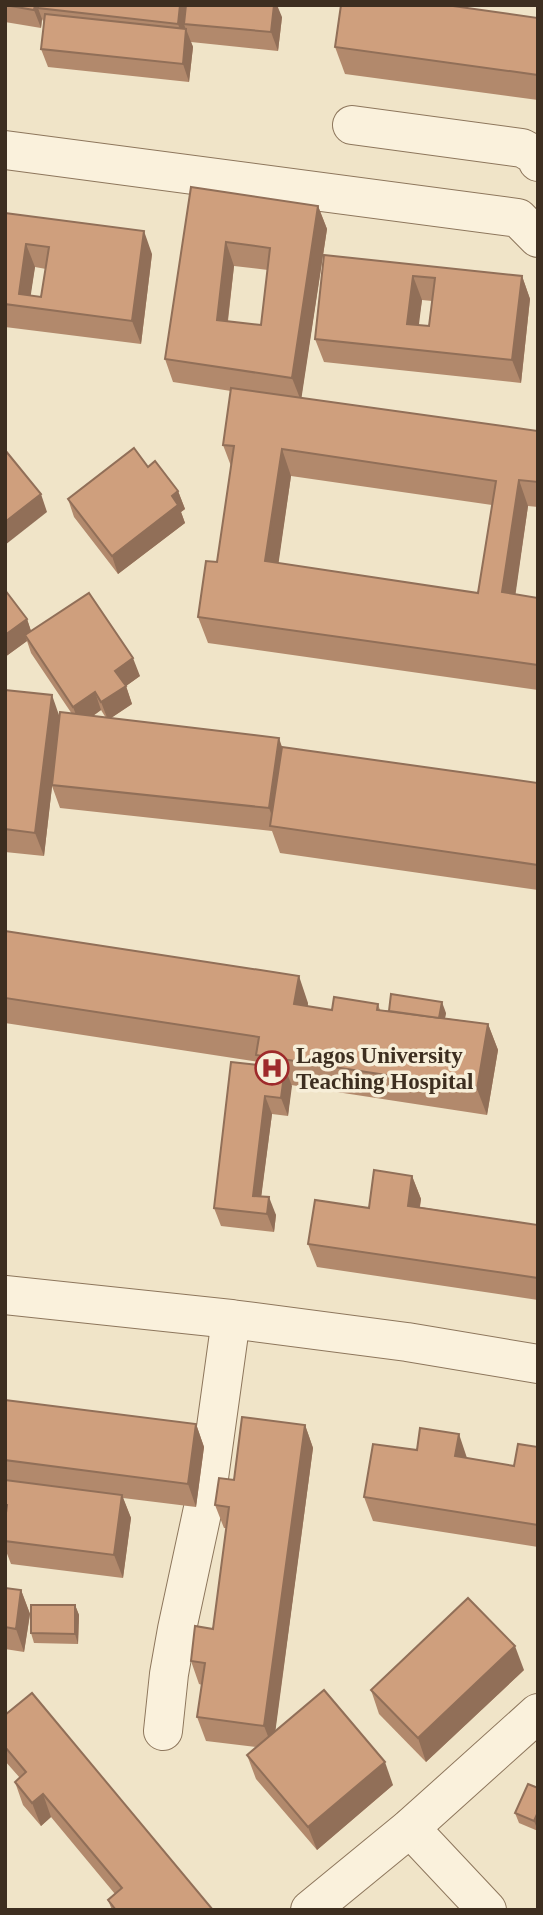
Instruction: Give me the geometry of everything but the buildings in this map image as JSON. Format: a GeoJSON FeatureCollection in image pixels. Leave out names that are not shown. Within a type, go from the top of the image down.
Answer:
{"type":"FeatureCollection","features":[{"type":"Feature","properties":{"kind":"street"},"geometry":{"type":"LineString","coordinates":[[352,125],[522,148],[535,155],[538,162]]}},
{"type":"Feature","properties":{"kind":"street"},"geometry":{"type":"LineString","coordinates":[[5,150],[531,222]]}},
{"type":"Feature","properties":{"kind":"street"},"geometry":{"type":"LineString","coordinates":[[5,1296],[231,1319],[407,1342],[538,1364]]}},
{"type":"Feature","properties":{"kind":"street"},"geometry":{"type":"LineString","coordinates":[[163,1731],[177,1629],[208,1485],[231,1319]]}},
{"type":"Feature","properties":{"kind":"street"},"geometry":{"type":"LineString","coordinates":[[310,1910],[410,1828],[538,1713]]}},
{"type":"Feature","properties":{"kind":"street"},"geometry":{"type":"LineString","coordinates":[[410,1828],[487,1910]]}},
{"type":"Feature","properties":{"kind":"place","name":"Lagos University Teaching Hospital"},"geometry":{"type":"Point","coordinates":[272,1068]}}]}
